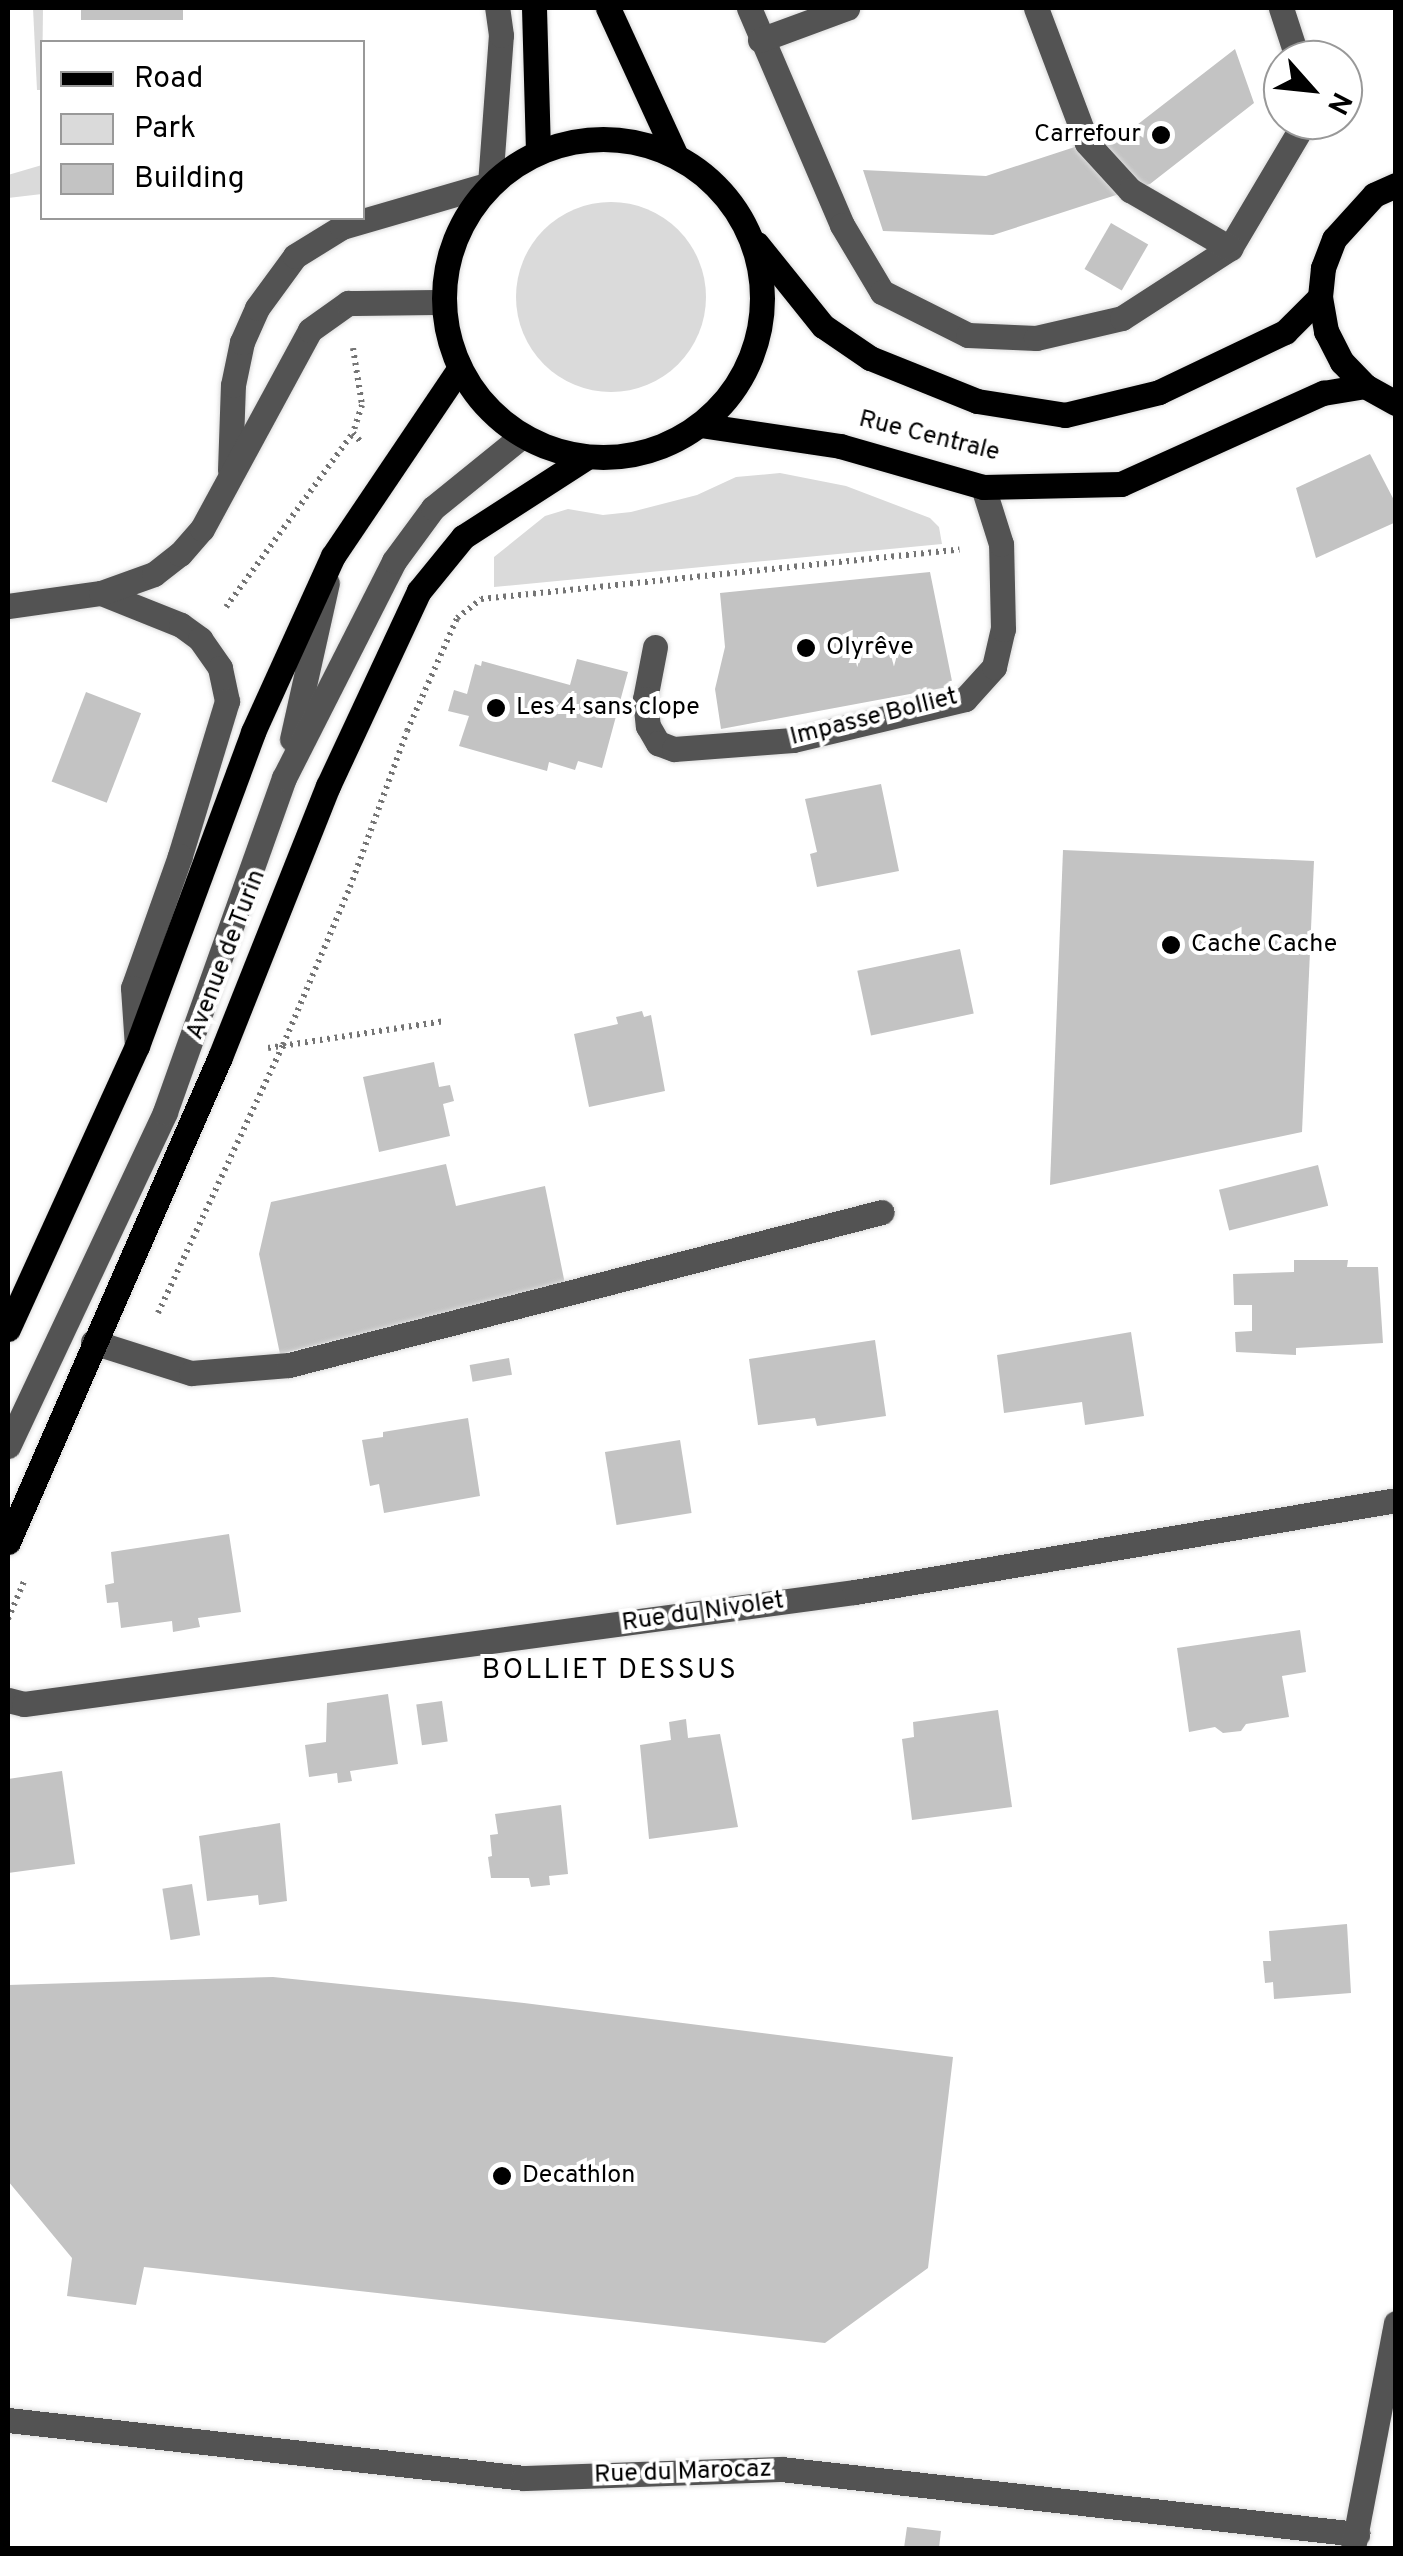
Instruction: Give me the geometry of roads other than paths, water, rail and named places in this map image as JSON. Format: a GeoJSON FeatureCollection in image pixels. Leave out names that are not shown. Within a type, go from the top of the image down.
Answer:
{"type":"FeatureCollection","features":[{"type":"Feature","properties":{"kind":"main road"},"geometry":{"type":"LineString","coordinates":[[534,8],[538,152]]}},
{"type":"Feature","properties":{"kind":"main road"},"geometry":{"type":"LineString","coordinates":[[608,8],[675,154]]}},
{"type":"Feature","properties":{"kind":"main road"},"geometry":{"type":"LineString","coordinates":[[584,138],[630,140],[675,154],[706,175],[732,202],[751,236],[763,287],[758,339],[736,386],[700,425],[666,445],[627,456],[587,457],[553,451],[522,436],[486,407],[460,370],[448,337],[443,302],[448,259],[464,218],[490,184],[538,152],[584,138]]}},
{"type":"Feature","properties":{"kind":"main road"},"geometry":{"type":"LineString","coordinates":[[1396,186],[1374,195],[1334,239],[1323,268],[1320,297],[1326,331],[1342,362],[1365,386],[1396,403]]}},
{"type":"Feature","properties":{"kind":"main road","name":"Rue Centrale"},"geometry":{"type":"LineString","coordinates":[[751,236],[822,326],[870,358],[977,401],[1065,415],[1158,392],[1285,332],[1320,297]]}},
{"type":"Feature","properties":{"kind":"main road","name":"Avenue de Turin"},"geometry":{"type":"LineString","coordinates":[[8,1329],[137,1046],[252,732],[333,556],[460,370]]}},
{"type":"Feature","properties":{"kind":"main road","name":"Rue Centrale"},"geometry":{"type":"LineString","coordinates":[[700,425],[840,446],[983,487],[1122,484],[1323,393],[1365,386]]}},
{"type":"Feature","properties":{"kind":"main road","name":"Avenue de Turin"},"geometry":{"type":"LineString","coordinates":[[8,1542],[220,1056],[328,786],[419,592],[463,537],[502,508],[587,457]]}},
{"type":"Feature","properties":{"kind":"street"},"geometry":{"type":"LineString","coordinates":[[230,470],[233,385],[242,342],[256,308],[294,256],[342,227],[490,184],[501,36],[497,8]]}},
{"type":"Feature","properties":{"kind":"street"},"geometry":{"type":"LineString","coordinates":[[748,8],[842,224],[882,292],[968,335],[1036,338],[1122,318],[1230,248],[1294,140]]}},
{"type":"Feature","properties":{"kind":"street"},"geometry":{"type":"LineString","coordinates":[[760,40],[846,8]]}},
{"type":"Feature","properties":{"kind":"street"},"geometry":{"type":"LineString","coordinates":[[1036,8],[1087,143],[1130,190],[1230,248]]}},
{"type":"Feature","properties":{"kind":"street"},"geometry":{"type":"LineString","coordinates":[[1282,8],[1292,40]]}},
{"type":"Feature","properties":{"kind":"street"},"geometry":{"type":"LineString","coordinates":[[8,606],[102,594],[154,574],[180,554],[222,497],[230,470],[310,330],[348,303],[443,302]]}},
{"type":"Feature","properties":{"kind":"street"},"geometry":{"type":"LineString","coordinates":[[8,1446],[164,1112],[284,778],[394,561],[433,508],[522,436]]}},
{"type":"Feature","properties":{"kind":"street","name":"Impasse Bolliet"},"geometry":{"type":"LineString","coordinates":[[655,647],[646,698],[648,726],[658,743],[674,749],[794,740],[965,699],[994,667],[1003,629],[1001,544],[983,487]]}},
{"type":"Feature","properties":{"kind":"street"},"geometry":{"type":"LineString","coordinates":[[284,778],[333,556]]}},
{"type":"Feature","properties":{"kind":"street"},"geometry":{"type":"LineString","coordinates":[[102,594],[180,625],[200,639],[220,668],[227,701],[180,856],[132,988],[137,1046]]}},
{"type":"Feature","properties":{"kind":"street"},"geometry":{"type":"LineString","coordinates":[[93,1342],[191,1373],[289,1365],[882,1212]]}},
{"type":"Feature","properties":{"kind":"street","name":"Rue du Nivolet"},"geometry":{"type":"LineString","coordinates":[[8,1700],[24,1704],[855,1592],[1396,1500]]}},
{"type":"Feature","properties":{"kind":"street"},"geometry":{"type":"LineString","coordinates":[[1355,2541],[1396,2323]]}},
{"type":"Feature","properties":{"kind":"street","name":"Rue du Marocaz"},"geometry":{"type":"LineString","coordinates":[[8,2420],[524,2478],[781,2470],[1355,2541]]}},
{"type":"Feature","properties":{"kind":"place","name":"Carrefour"},"geometry":{"type":"Point","coordinates":[1161,135]}},
{"type":"Feature","properties":{"kind":"place","name":"Olyrêve"},"geometry":{"type":"Point","coordinates":[806,648]}},
{"type":"Feature","properties":{"kind":"place","name":"Les 4 sans clope"},"geometry":{"type":"Point","coordinates":[496,708]}},
{"type":"Feature","properties":{"kind":"place","name":"Cache Cache"},"geometry":{"type":"Point","coordinates":[1171,945]}},
{"type":"Feature","properties":{"kind":"place","name":"Decathlon"},"geometry":{"type":"Point","coordinates":[502,2176]}},
{"type":"Feature","properties":{"kind":"district","name":"BOLLIET DESSUS"},"geometry":{"type":"Point","coordinates":[610,1671]}}]}
